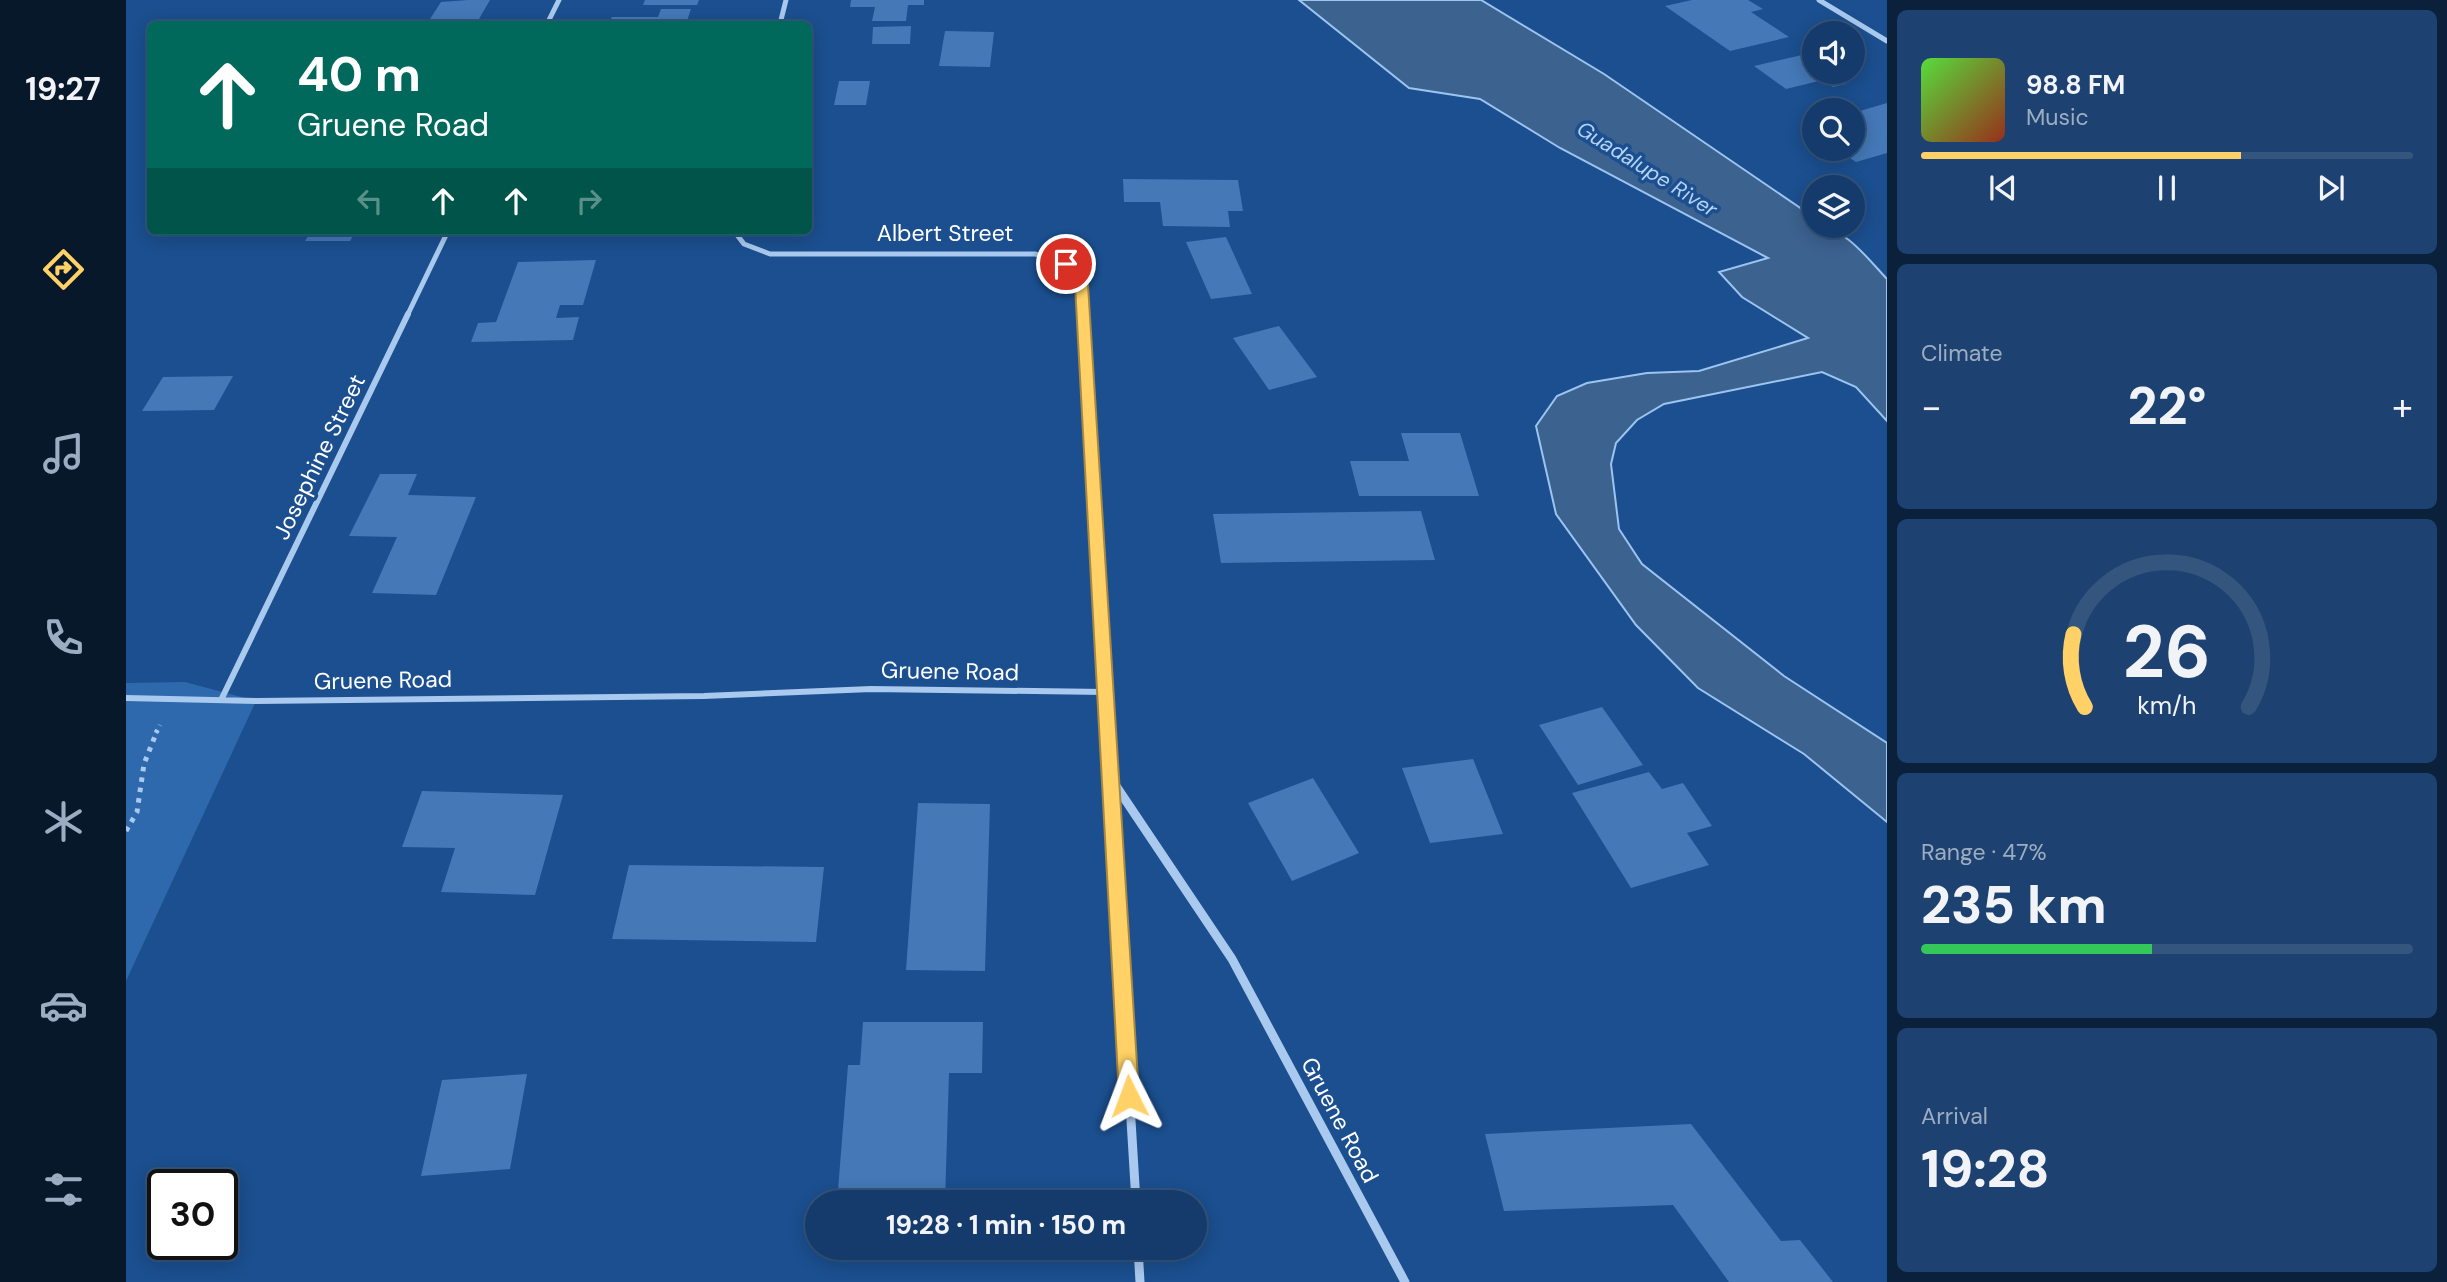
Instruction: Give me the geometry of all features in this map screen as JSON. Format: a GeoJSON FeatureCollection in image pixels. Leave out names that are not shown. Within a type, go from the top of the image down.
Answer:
{"type":"FeatureCollection","features":[{"type":"Feature","properties":{"kind":"street"},"geometry":{"type":"LineString","coordinates":[[548,21],[559,0]]}},
{"type":"Feature","properties":{"kind":"street"},"geometry":{"type":"LineString","coordinates":[[781,21],[786,0]]}},
{"type":"Feature","properties":{"kind":"street"},"geometry":{"type":"LineString","coordinates":[[1819,0],[1887,41]]}},
{"type":"Feature","properties":{"kind":"street","name":"Josephine Street"},"geometry":{"type":"LineString","coordinates":[[222,698],[446,235]]}},
{"type":"Feature","properties":{"kind":"street","name":"Albert Street"},"geometry":{"type":"LineString","coordinates":[[735,235],[752,249],[770,254],[1027,252],[1066,264],[1075,272],[1081,285],[1104,692]]}},
{"type":"Feature","properties":{"kind":"street","name":"Gruene Road"},"geometry":{"type":"LineString","coordinates":[[126,698],[222,698],[256,701],[704,696],[871,689],[1104,692],[1110,777],[1232,959],[1405,1282]]}},
{"type":"Feature","properties":{"kind":"street"},"geometry":{"type":"LineString","coordinates":[[1110,777],[1135,1190]]}},
{"type":"Feature","properties":{"kind":"street"},"geometry":{"type":"LineString","coordinates":[[1139,1260],[1140,1282]]}},
{"type":"Feature","properties":{"kind":"path"},"geometry":{"type":"LineString","coordinates":[[126,831],[142,797],[141,778],[149,745],[165,717]]}},
{"type":"Feature","properties":{"kind":"shaded area"},"geometry":{"type":"Polygon","coordinates":[[[185,682],[256,701],[126,981],[126,683],[185,682]]]}},
{"type":"Feature","properties":{"kind":"water","name":"Guadalupe River"},"geometry":{"type":"Polygon","coordinates":[[[1299,0],[1481,0],[1604,74],[1802,209],[1802,238],[1847,238],[1887,279],[1887,421],[1856,387],[1822,372],[1664,404],[1637,420],[1616,443],[1611,464],[1619,529],[1642,564],[1784,676],[1887,743],[1887,822],[1804,754],[1698,688],[1636,625],[1556,514],[1536,426],[1557,396],[1587,383],[1647,373],[1699,371],[1808,338],[1742,297],[1719,272],[1768,258],[1560,148],[1480,99],[1409,88],[1299,0]]]}},
{"type":"Feature","properties":{"kind":"building"},"geometry":{"type":"Polygon","coordinates":[[[490,0],[479,19],[430,19],[441,2],[490,0]]]}},
{"type":"Feature","properties":{"kind":"building"},"geometry":{"type":"Polygon","coordinates":[[[645,0],[699,0],[697,5],[643,5],[645,0]]]}},
{"type":"Feature","properties":{"kind":"building"},"geometry":{"type":"Polygon","coordinates":[[[851,0],[924,0],[924,5],[908,5],[906,21],[872,21],[875,7],[850,7],[851,0]]]}},
{"type":"Feature","properties":{"kind":"building"},"geometry":{"type":"Polygon","coordinates":[[[1692,0],[1748,0],[1763,9],[1751,12],[1789,37],[1730,51],[1665,6],[1692,0]]]}},
{"type":"Feature","properties":{"kind":"building"},"geometry":{"type":"Polygon","coordinates":[[[661,9],[691,9],[687,21],[610,21],[612,17],[658,17],[661,9]]]}},
{"type":"Feature","properties":{"kind":"building"},"geometry":{"type":"Polygon","coordinates":[[[911,26],[910,44],[872,44],[873,27],[911,26]]]}},
{"type":"Feature","properties":{"kind":"building"},"geometry":{"type":"Polygon","coordinates":[[[945,31],[994,32],[990,67],[939,66],[945,31]]]}},
{"type":"Feature","properties":{"kind":"building"},"geometry":{"type":"Polygon","coordinates":[[[1802,55],[1802,84],[1807,84],[1786,89],[1754,66],[1802,55]]]}},
{"type":"Feature","properties":{"kind":"building"},"geometry":{"type":"Polygon","coordinates":[[[839,81],[870,81],[866,105],[834,105],[839,81]]]}},
{"type":"Feature","properties":{"kind":"building"},"geometry":{"type":"Polygon","coordinates":[[[1887,103],[1887,153],[1865,159],[1865,109],[1887,103]]]}},
{"type":"Feature","properties":{"kind":"building"},"geometry":{"type":"Polygon","coordinates":[[[1123,179],[1238,180],[1243,211],[1228,211],[1230,227],[1163,226],[1160,202],[1124,202],[1123,179]]]}},
{"type":"Feature","properties":{"kind":"building"},"geometry":{"type":"Polygon","coordinates":[[[309,235],[354,235],[350,241],[305,241],[309,235]]]}},
{"type":"Feature","properties":{"kind":"building"},"geometry":{"type":"Polygon","coordinates":[[[1226,237],[1252,294],[1211,299],[1186,242],[1226,237]]]}},
{"type":"Feature","properties":{"kind":"building"},"geometry":{"type":"Polygon","coordinates":[[[596,260],[583,305],[560,305],[556,318],[579,317],[573,340],[471,342],[478,323],[496,322],[518,262],[596,260]]]}},
{"type":"Feature","properties":{"kind":"building"},"geometry":{"type":"Polygon","coordinates":[[[1279,326],[1317,377],[1269,390],[1233,338],[1279,326]]]}},
{"type":"Feature","properties":{"kind":"building"},"geometry":{"type":"Polygon","coordinates":[[[233,376],[214,410],[142,411],[163,377],[233,376]]]}},
{"type":"Feature","properties":{"kind":"building"},"geometry":{"type":"Polygon","coordinates":[[[1401,433],[1460,433],[1479,496],[1359,496],[1350,461],[1409,461],[1401,433]]]}},
{"type":"Feature","properties":{"kind":"building"},"geometry":{"type":"Polygon","coordinates":[[[380,474],[417,474],[408,495],[476,497],[436,595],[372,593],[397,537],[349,536],[380,474]]]}},
{"type":"Feature","properties":{"kind":"building"},"geometry":{"type":"Polygon","coordinates":[[[1421,511],[1435,560],[1221,563],[1213,514],[1421,511]]]}},
{"type":"Feature","properties":{"kind":"building"},"geometry":{"type":"Polygon","coordinates":[[[1602,707],[1643,765],[1578,785],[1539,725],[1602,707]]]}},
{"type":"Feature","properties":{"kind":"building"},"geometry":{"type":"Polygon","coordinates":[[[1473,759],[1503,834],[1430,843],[1402,768],[1473,759]]]}},
{"type":"Feature","properties":{"kind":"building"},"geometry":{"type":"Polygon","coordinates":[[[1649,772],[1662,789],[1683,783],[1712,826],[1687,833],[1709,865],[1631,888],[1572,793],[1649,772]]]}},
{"type":"Feature","properties":{"kind":"building"},"geometry":{"type":"Polygon","coordinates":[[[1313,778],[1359,853],[1292,881],[1248,803],[1313,778]]]}},
{"type":"Feature","properties":{"kind":"building"},"geometry":{"type":"Polygon","coordinates":[[[422,791],[563,795],[535,895],[441,892],[455,848],[402,847],[422,791]]]}},
{"type":"Feature","properties":{"kind":"building"},"geometry":{"type":"Polygon","coordinates":[[[918,803],[990,804],[985,971],[906,970],[918,803]]]}},
{"type":"Feature","properties":{"kind":"building"},"geometry":{"type":"Polygon","coordinates":[[[629,865],[824,867],[816,942],[612,939],[629,865]]]}},
{"type":"Feature","properties":{"kind":"building"},"geometry":{"type":"Polygon","coordinates":[[[863,1022],[983,1022],[982,1073],[949,1073],[945,1190],[838,1190],[848,1065],[860,1065],[863,1022]]]}},
{"type":"Feature","properties":{"kind":"building"},"geometry":{"type":"Polygon","coordinates":[[[527,1074],[510,1169],[421,1176],[442,1080],[527,1074]]]}},
{"type":"Feature","properties":{"kind":"building"},"geometry":{"type":"Polygon","coordinates":[[[1691,1124],[1781,1241],[1800,1240],[1833,1282],[1729,1282],[1673,1205],[1504,1211],[1485,1134],[1691,1124]]]}},
{"type":"Feature","properties":{"kind":"route"},"geometry":{"type":"LineString","coordinates":[[1066,264],[1075,272],[1081,285],[1129,1096]]}}]}
